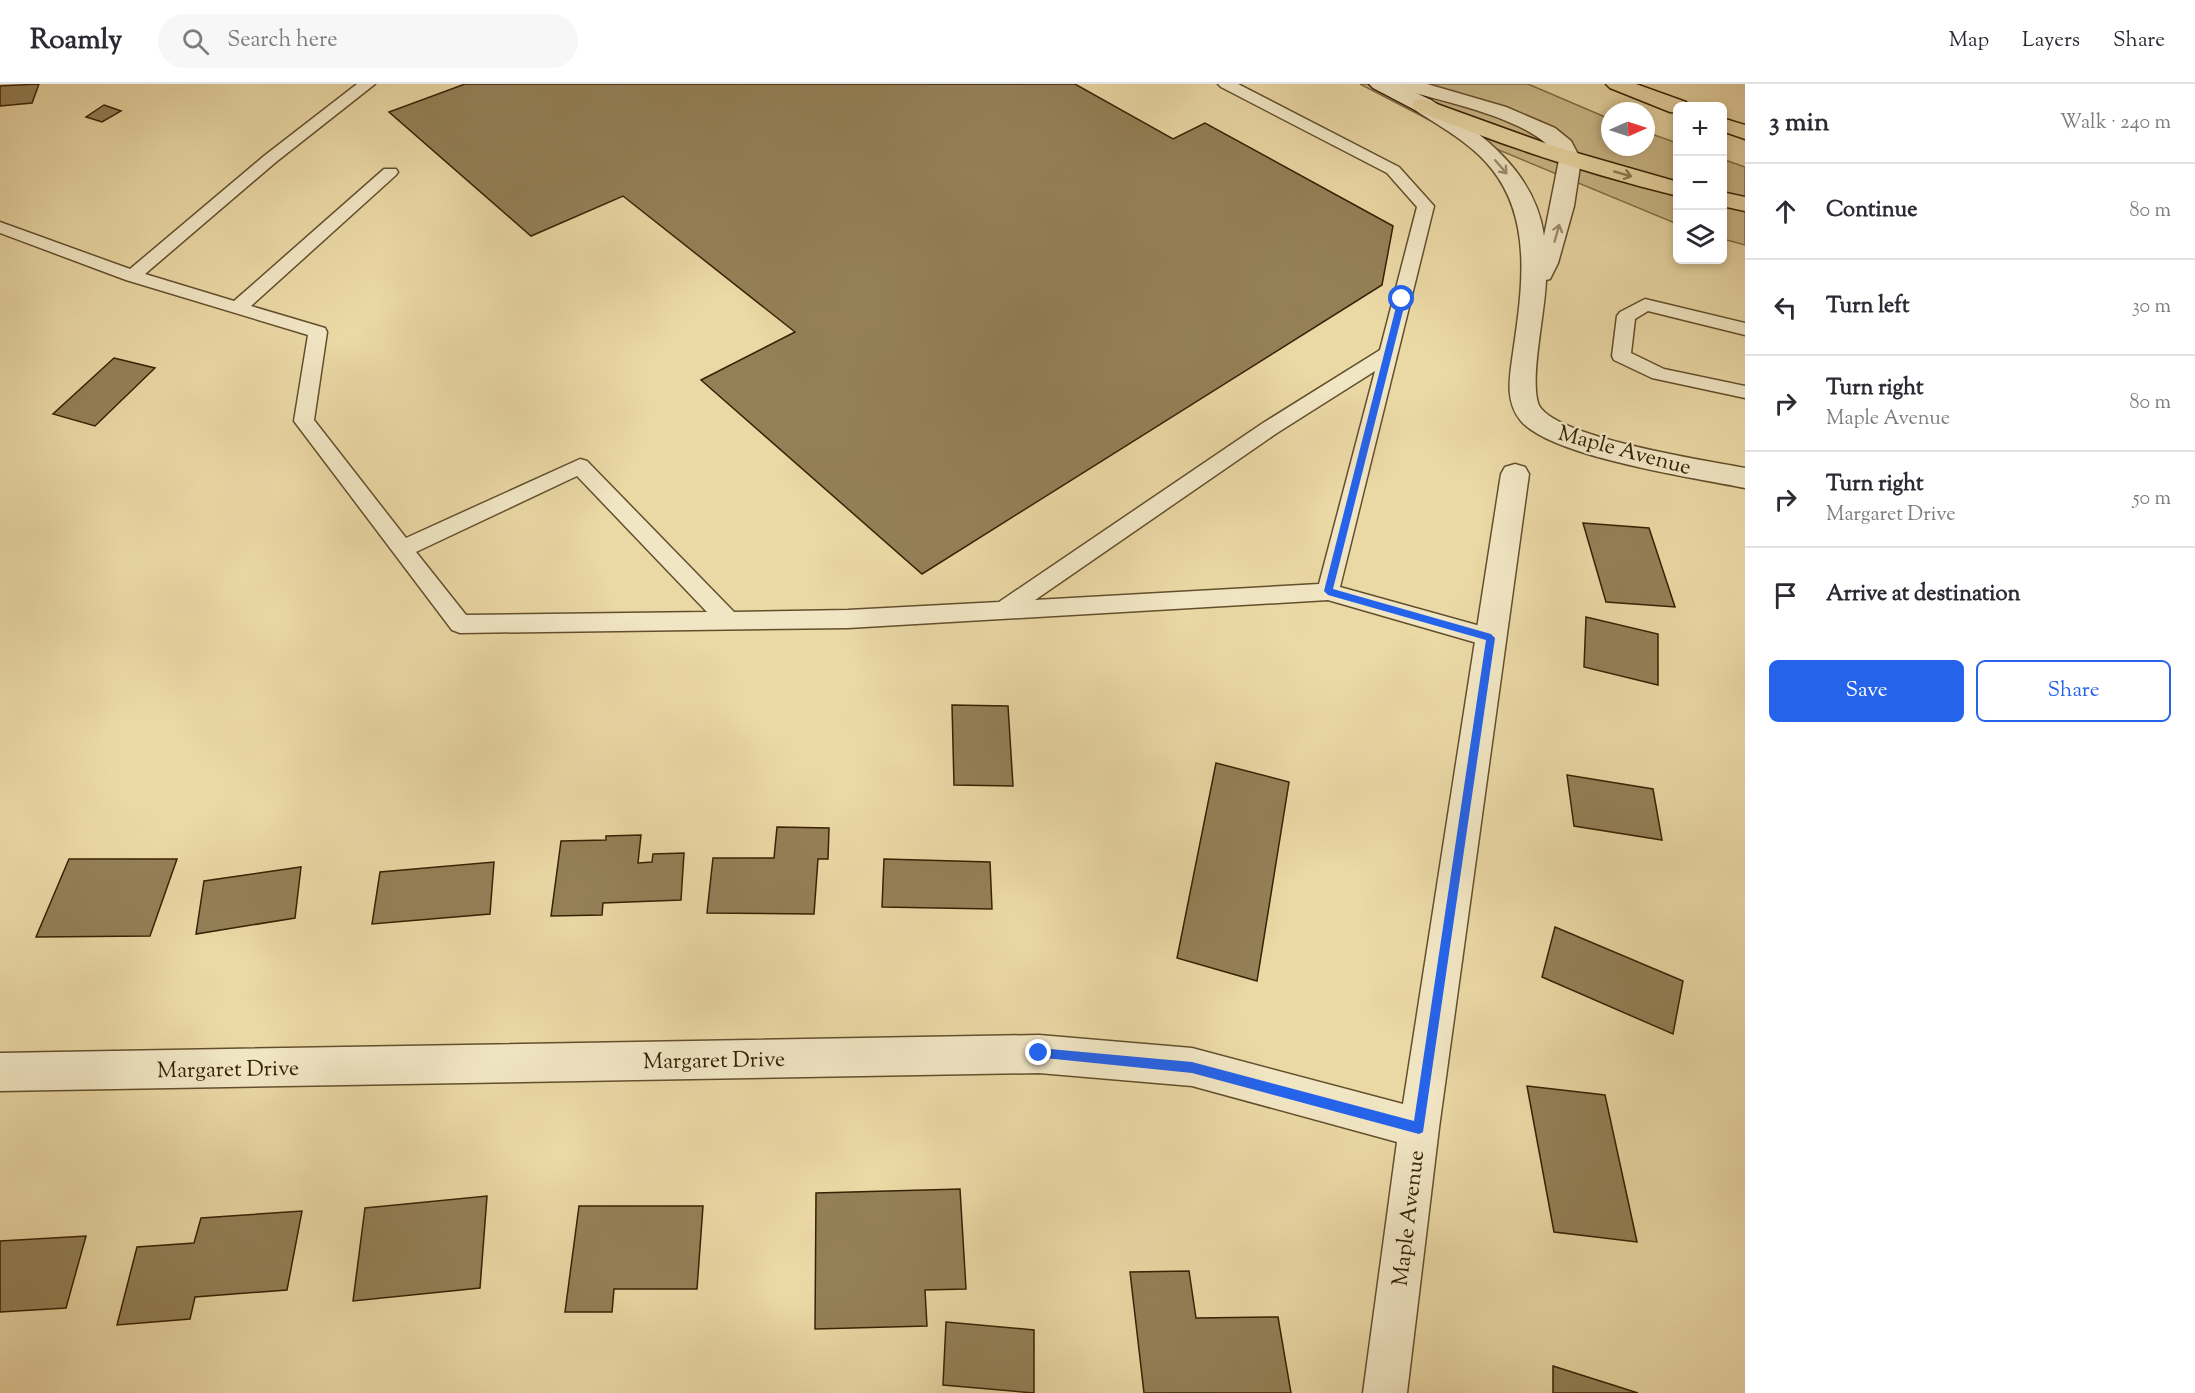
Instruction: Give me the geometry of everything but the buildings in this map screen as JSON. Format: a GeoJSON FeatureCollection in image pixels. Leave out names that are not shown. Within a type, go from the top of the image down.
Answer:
{"type":"FeatureCollection","features":[{"type":"Feature","properties":{"kind":"highway"},"geometry":{"type":"LineString","coordinates":[[1617,84],[1673,105]]}},
{"type":"Feature","properties":{"kind":"highway"},"geometry":{"type":"LineString","coordinates":[[1423,105],[1494,134],[1570,159],[1673,188]]}},
{"type":"Feature","properties":{"kind":"highway"},"geometry":{"type":"LineString","coordinates":[[1727,125],[1745,132]]}},
{"type":"Feature","properties":{"kind":"highway"},"geometry":{"type":"LineString","coordinates":[[1727,200],[1745,204]]}},
{"type":"Feature","properties":{"kind":"street","name":"Maple Avenue"},"geometry":{"type":"LineString","coordinates":[[1380,84],[1423,105],[1467,133],[1503,168],[1517,187],[1527,209],[1534,234],[1535,287],[1522,382],[1523,399],[1530,414],[1545,428],[1599,446],[1745,478]]}},
{"type":"Feature","properties":{"kind":"street"},"geometry":{"type":"LineString","coordinates":[[1404,84],[1540,127],[1555,137],[1570,159]]}},
{"type":"Feature","properties":{"kind":"street","name":"Maple Avenue"},"geometry":{"type":"LineString","coordinates":[[1535,287],[1554,245],[1561,222],[1570,159]]}},
{"type":"Feature","properties":{"kind":"street","name":"Maple Avenue"},"geometry":{"type":"LineString","coordinates":[[1384,1393],[1419,1128],[1515,474]]}},
{"type":"Feature","properties":{"kind":"street","name":"Margaret Drive"},"geometry":{"type":"LineString","coordinates":[[0,1072],[1039,1053],[1192,1067],[1419,1128]]}},
{"type":"Feature","properties":{"kind":"lane"},"geometry":{"type":"LineString","coordinates":[[132,276],[270,159],[367,84]]}},
{"type":"Feature","properties":{"kind":"lane"},"geometry":{"type":"LineString","coordinates":[[1226,84],[1393,170],[1426,206],[1328,591]]}},
{"type":"Feature","properties":{"kind":"lane"},"geometry":{"type":"LineString","coordinates":[[237,308],[390,172]]}},
{"type":"Feature","properties":{"kind":"lane"},"geometry":{"type":"LineString","coordinates":[[0,227],[132,276],[318,332],[304,421],[460,624],[849,619],[1328,591],[1491,638]]}},
{"type":"Feature","properties":{"kind":"lane"},"geometry":{"type":"LineString","coordinates":[[1745,329],[1645,305],[1626,316],[1621,356],[1659,374],[1745,392]]}},
{"type":"Feature","properties":{"kind":"lane"},"geometry":{"type":"LineString","coordinates":[[1004,610],[1270,428],[1389,353]]}},
{"type":"Feature","properties":{"kind":"lane"},"geometry":{"type":"LineString","coordinates":[[403,549],[580,466],[728,620]]}},
{"type":"Feature","properties":{"kind":"shaded area"},"geometry":{"type":"Polygon","coordinates":[[[1360,84],[1528,84],[1601,115],[1601,156],[1655,156],[1655,135],[1673,142],[1673,222],[1441,126],[1360,84]]]}},
{"type":"Feature","properties":{"kind":"shaded area"},"geometry":{"type":"Polygon","coordinates":[[[1727,161],[1745,167],[1745,245],[1727,240],[1727,161]]]}},
{"type":"Feature","properties":{"kind":"route"},"geometry":{"type":"LineString","coordinates":[[1039,1053],[1192,1067],[1419,1128],[1491,638],[1328,591],[1402,299]]}}]}
